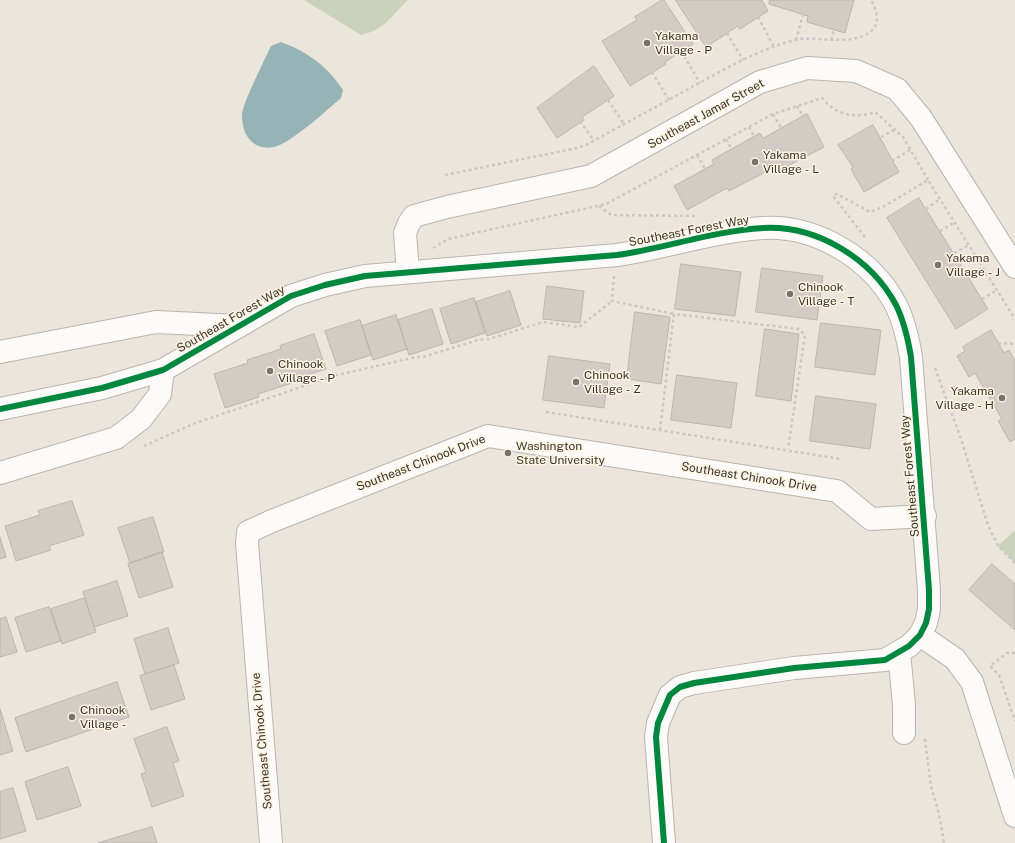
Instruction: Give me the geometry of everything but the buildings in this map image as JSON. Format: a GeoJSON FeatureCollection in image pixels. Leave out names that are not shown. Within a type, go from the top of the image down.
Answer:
{"type":"FeatureCollection","features":[{"type":"Feature","properties":{"kind":"street","name":"Southeast Jamar Street"},"geometry":{"type":"LineString","coordinates":[[408,272],[405,233],[408,223],[414,216],[447,207],[591,176],[760,82],[807,68],[856,71],[897,89],[921,118],[1015,267]]}},
{"type":"Feature","properties":{"kind":"street","name":"Southeast Forest Way"},"geometry":{"type":"LineString","coordinates":[[0,409],[102,388],[163,370],[291,296],[325,285],[365,276],[643,252],[738,231],[765,228],[794,230],[828,242],[857,259],[872,272],[896,305],[906,332],[911,357],[925,516],[930,609],[926,623],[920,635],[909,646],[884,660],[794,668],[694,683],[680,687],[670,695],[662,712],[656,737],[664,843]]}},
{"type":"Feature","properties":{"kind":"street"},"geometry":{"type":"LineString","coordinates":[[0,352],[156,322],[238,326]]}},
{"type":"Feature","properties":{"kind":"street"},"geometry":{"type":"LineString","coordinates":[[0,474],[116,438],[141,419],[160,394],[163,370]]}},
{"type":"Feature","properties":{"kind":"street","name":"Southeast Chinook Drive"},"geometry":{"type":"LineString","coordinates":[[271,843],[257,679],[247,543],[248,532],[272,521],[488,436],[837,491],[872,519],[925,516]]}},
{"type":"Feature","properties":{"kind":"street"},"geometry":{"type":"LineString","coordinates":[[920,635],[955,659],[972,682],[1015,816]]}},
{"type":"Feature","properties":{"kind":"street"},"geometry":{"type":"LineString","coordinates":[[899,652],[904,705],[914,732]]}},
{"type":"Feature","properties":{"kind":"path"},"geometry":{"type":"LineString","coordinates":[[445,175],[577,148],[594,141],[743,60],[796,40],[831,40],[860,37],[874,29],[878,20],[877,12],[871,0]]}},
{"type":"Feature","properties":{"kind":"path"},"geometry":{"type":"LineString","coordinates":[[796,40],[803,14]]}},
{"type":"Feature","properties":{"kind":"path"},"geometry":{"type":"LineString","coordinates":[[758,17],[774,48]]}},
{"type":"Feature","properties":{"kind":"path"},"geometry":{"type":"LineString","coordinates":[[831,40],[834,30]]}},
{"type":"Feature","properties":{"kind":"path"},"geometry":{"type":"LineString","coordinates":[[727,33],[743,60]]}},
{"type":"Feature","properties":{"kind":"path"},"geometry":{"type":"LineString","coordinates":[[681,52],[700,83]]}},
{"type":"Feature","properties":{"kind":"path"},"geometry":{"type":"LineString","coordinates":[[652,72],[669,100]]}},
{"type":"Feature","properties":{"kind":"path"},"geometry":{"type":"LineString","coordinates":[[431,250],[448,239],[606,204],[773,114],[822,98],[834,110],[847,115],[861,115],[875,112],[903,137],[928,180]]}},
{"type":"Feature","properties":{"kind":"path"},"geometry":{"type":"LineString","coordinates":[[608,100],[624,124]]}},
{"type":"Feature","properties":{"kind":"path"},"geometry":{"type":"LineString","coordinates":[[797,106],[803,116]]}},
{"type":"Feature","properties":{"kind":"path"},"geometry":{"type":"LineString","coordinates":[[773,114],[781,128]]}},
{"type":"Feature","properties":{"kind":"path"},"geometry":{"type":"LineString","coordinates":[[580,121],[594,141]]}},
{"type":"Feature","properties":{"kind":"path"},"geometry":{"type":"LineString","coordinates":[[749,127],[754,136]]}},
{"type":"Feature","properties":{"kind":"path"},"geometry":{"type":"LineString","coordinates":[[881,137],[894,130]]}},
{"type":"Feature","properties":{"kind":"path"},"geometry":{"type":"LineString","coordinates":[[726,139],[731,148]]}},
{"type":"Feature","properties":{"kind":"path"},"geometry":{"type":"LineString","coordinates":[[892,161],[910,150]]}},
{"type":"Feature","properties":{"kind":"path"},"geometry":{"type":"LineString","coordinates":[[697,155],[705,169]]}},
{"type":"Feature","properties":{"kind":"path"},"geometry":{"type":"LineString","coordinates":[[926,209],[940,199]]}},
{"type":"Feature","properties":{"kind":"path"},"geometry":{"type":"LineString","coordinates":[[940,231],[955,222]]}},
{"type":"Feature","properties":{"kind":"path"},"geometry":{"type":"LineString","coordinates":[[954,253],[969,245]]}},
{"type":"Feature","properties":{"kind":"path"},"geometry":{"type":"LineString","coordinates":[[142,447],[193,424],[337,374],[416,357],[423,357],[543,322],[579,327],[612,301],[617,255]]}},
{"type":"Feature","properties":{"kind":"path"},"geometry":{"type":"LineString","coordinates":[[968,276],[983,267]]}},
{"type":"Feature","properties":{"kind":"path"},"geometry":{"type":"LineString","coordinates":[[982,299],[997,290]]}},
{"type":"Feature","properties":{"kind":"path"},"geometry":{"type":"LineString","coordinates":[[612,301],[674,314],[799,329],[805,335],[788,449]]}},
{"type":"Feature","properties":{"kind":"path"},"geometry":{"type":"LineString","coordinates":[[660,430],[674,314]]}},
{"type":"Feature","properties":{"kind":"path"},"geometry":{"type":"LineString","coordinates":[[998,343],[1015,344]]}},
{"type":"Feature","properties":{"kind":"path"},"geometry":{"type":"LineString","coordinates":[[934,366],[961,439],[988,525],[998,546],[1015,564]]}},
{"type":"Feature","properties":{"kind":"path"},"geometry":{"type":"LineString","coordinates":[[546,412],[788,449],[841,459]]}},
{"type":"Feature","properties":{"kind":"path"},"geometry":{"type":"LineString","coordinates":[[990,666],[1007,653],[1015,652]]}},
{"type":"Feature","properties":{"kind":"path"},"geometry":{"type":"LineString","coordinates":[[984,662],[999,675],[1015,721]]}},
{"type":"Feature","properties":{"kind":"path"},"geometry":{"type":"LineString","coordinates":[[914,732],[939,814],[944,843]]}},
{"type":"Feature","properties":{"kind":"green space"},"geometry":{"type":"Polygon","coordinates":[[[304,0],[408,0],[382,26],[361,35],[304,0]]]}},
{"type":"Feature","properties":{"kind":"green space"},"geometry":{"type":"Polygon","coordinates":[[[1015,530],[1015,563],[998,546],[1015,530]]]}},
{"type":"Feature","properties":{"kind":"water"},"geometry":{"type":"Polygon","coordinates":[[[281,42],[300,50],[316,61],[337,81],[343,90],[341,98],[292,138],[277,146],[258,146],[249,139],[245,133],[242,114],[243,108],[271,46],[281,42]]]}},
{"type":"Feature","properties":{"kind":"cycle path"},"geometry":{"type":"LineString","coordinates":[[0,409],[102,388],[163,370],[291,296],[325,285],[365,276],[617,255],[726,232],[763,228],[803,232],[822,239],[857,259],[885,288],[896,305],[907,337],[911,357],[929,590],[929,609],[926,623],[920,635],[909,646],[885,660],[794,668],[694,683],[680,687],[670,695],[658,723],[656,737],[664,843]]}},
{"type":"Feature","properties":{"kind":"place","name":"Yakama Village - P"},"geometry":{"type":"Point","coordinates":[647,43]}},
{"type":"Feature","properties":{"kind":"place","name":"Yakama Village - L"},"geometry":{"type":"Point","coordinates":[755,162]}},
{"type":"Feature","properties":{"kind":"place","name":"Yakama Village - J"},"geometry":{"type":"Point","coordinates":[938,265]}},
{"type":"Feature","properties":{"kind":"place","name":"Chinook Village - T"},"geometry":{"type":"Point","coordinates":[790,294]}},
{"type":"Feature","properties":{"kind":"place","name":"Chinook Village - P"},"geometry":{"type":"Point","coordinates":[270,371]}},
{"type":"Feature","properties":{"kind":"place","name":"Chinook Village - Z"},"geometry":{"type":"Point","coordinates":[576,382]}},
{"type":"Feature","properties":{"kind":"place","name":"Yakama Village - H"},"geometry":{"type":"Point","coordinates":[1002,398]}},
{"type":"Feature","properties":{"kind":"place","name":"Washington State University"},"geometry":{"type":"Point","coordinates":[508,453]}},
{"type":"Feature","properties":{"kind":"place","name":"Chinook Village -"},"geometry":{"type":"Point","coordinates":[72,717]}}]}
